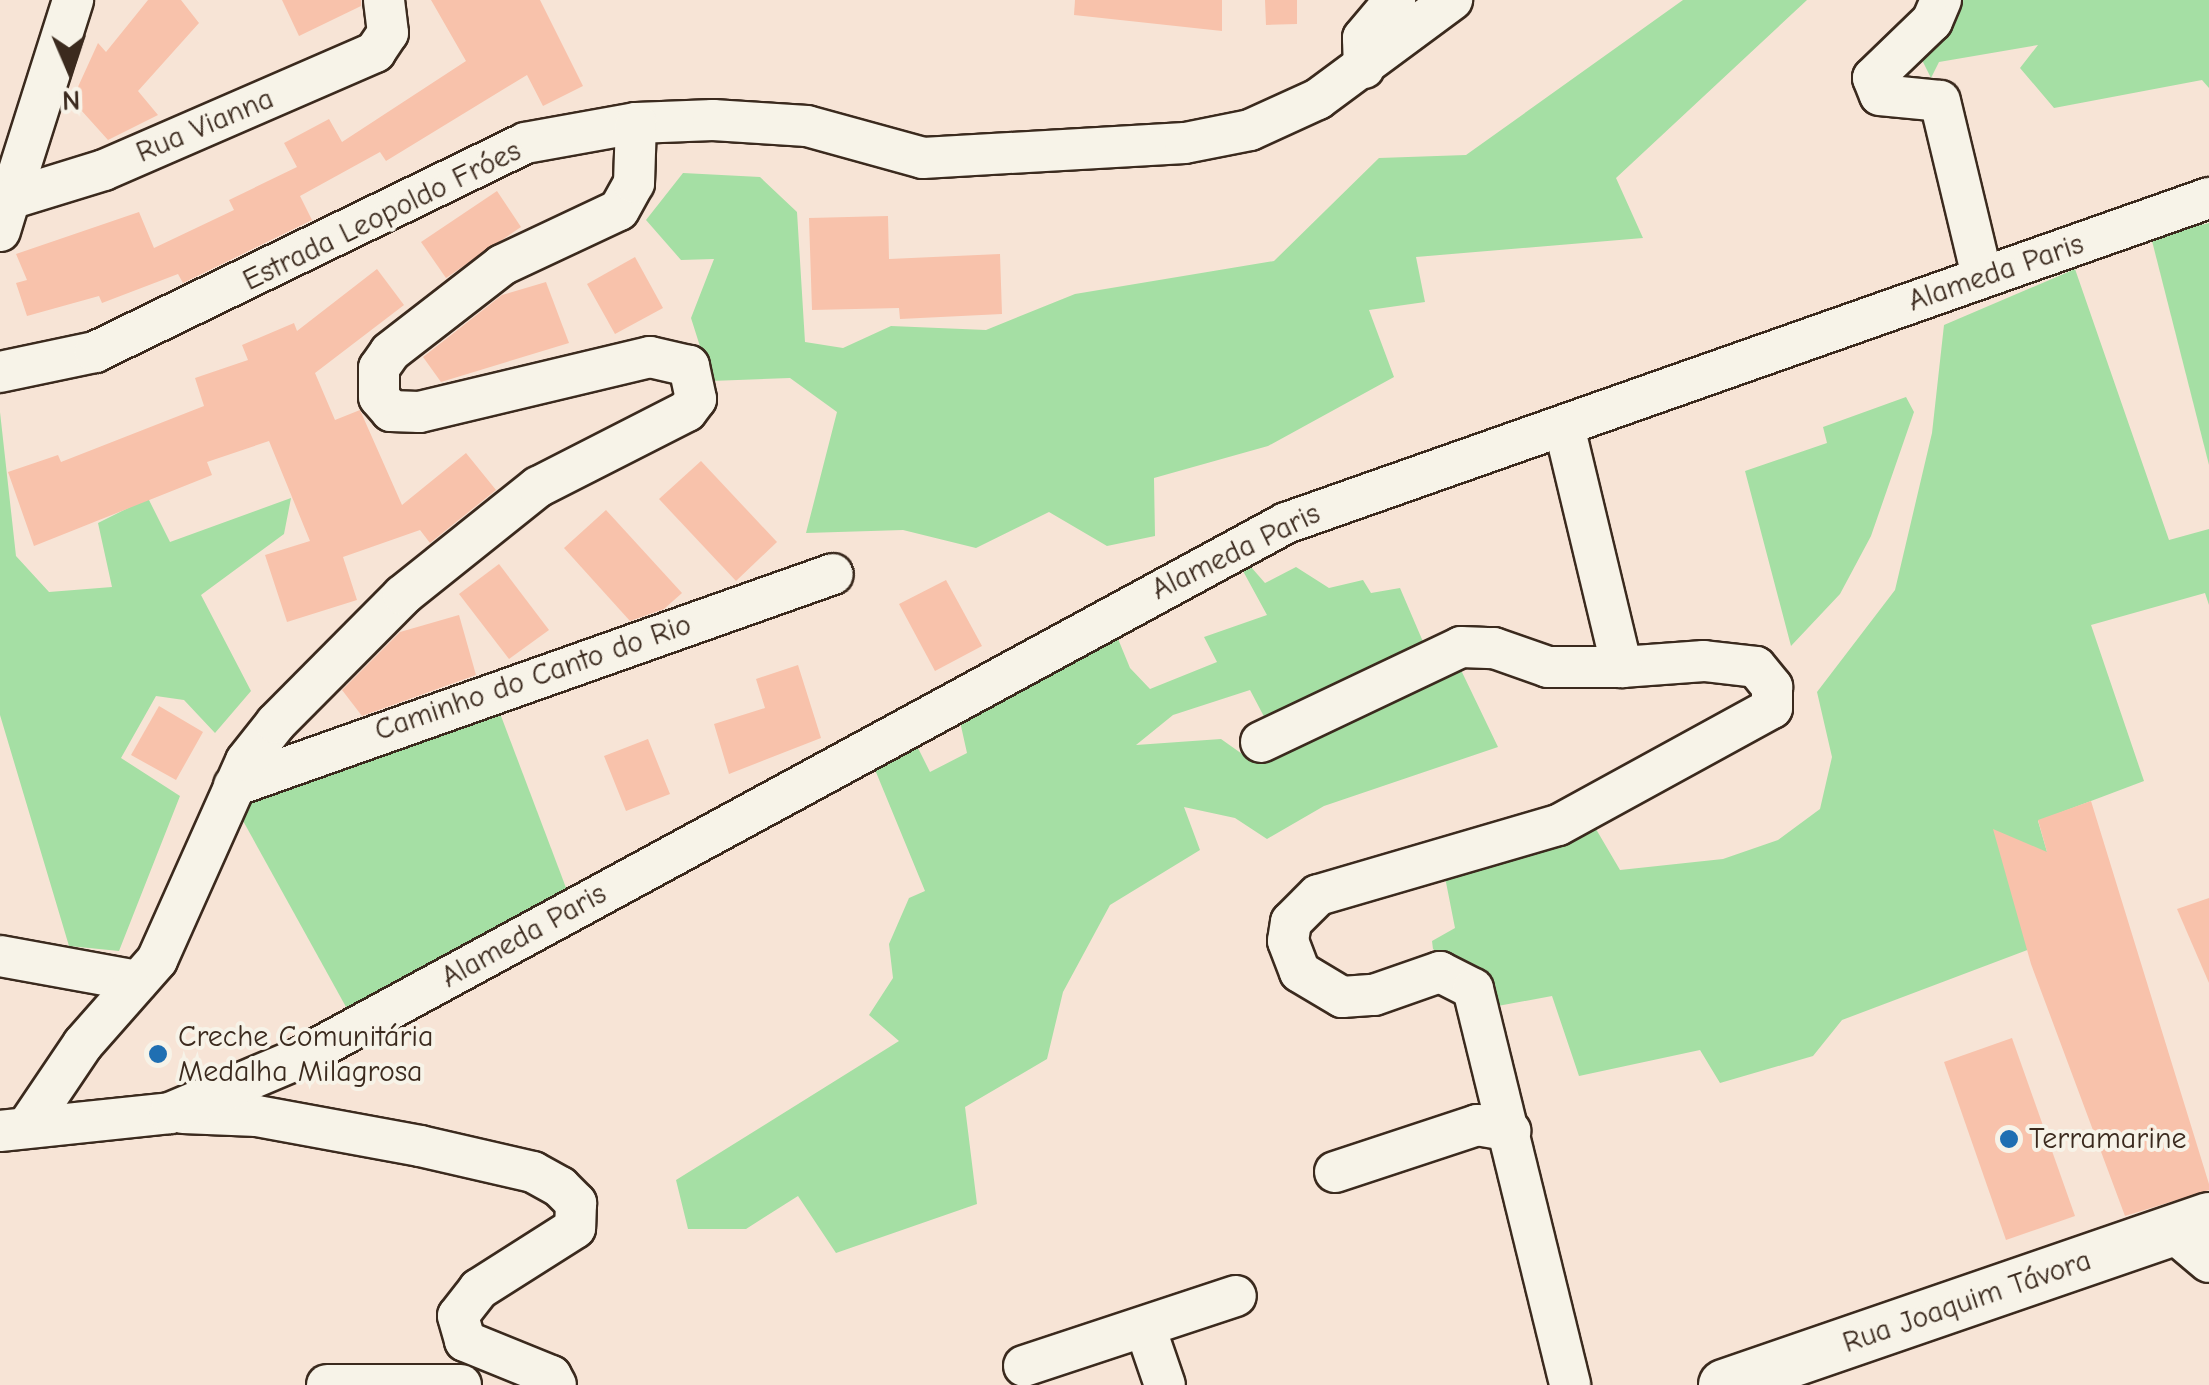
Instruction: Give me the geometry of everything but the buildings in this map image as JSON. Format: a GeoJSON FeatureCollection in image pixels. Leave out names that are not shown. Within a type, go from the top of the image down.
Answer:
{"type":"FeatureCollection","features":[{"type":"Feature","properties":{"kind":"main road","name":"Rua Joaquim Távora"},"geometry":{"type":"LineString","coordinates":[[1724,1385],[2197,1237]]}},
{"type":"Feature","properties":{"kind":"street"},"geometry":{"type":"LineString","coordinates":[[5,215],[74,0]]}},
{"type":"Feature","properties":{"kind":"street","name":"Rua Vianna"},"geometry":{"type":"LineString","coordinates":[[5,215],[375,52],[388,33],[384,0]]}},
{"type":"Feature","properties":{"kind":"street"},"geometry":{"type":"LineString","coordinates":[[1364,68],[1363,38],[1396,0]]}},
{"type":"Feature","properties":{"kind":"street","name":"Estrada Leopoldo Fróes"},"geometry":{"type":"LineString","coordinates":[[0,372],[95,352],[260,277],[484,159],[636,123],[807,126],[923,158],[1014,157],[1239,133],[1318,99],[1452,0]]}},
{"type":"Feature","properties":{"kind":"street"},"geometry":{"type":"LineString","coordinates":[[1942,0],[1932,21],[1874,78],[1880,95],[1940,100],[1982,276]]}},
{"type":"Feature","properties":{"kind":"street","name":"Alameda Paris"},"geometry":{"type":"LineString","coordinates":[[14,1129],[157,960],[234,786],[276,723],[402,595],[538,487],[687,412],[696,399],[689,366],[650,357],[420,412],[391,411],[379,397],[379,368],[406,340],[502,265],[619,210],[634,183],[636,123]]}},
{"type":"Feature","properties":{"kind":"street","name":"Alameda Paris"},"geometry":{"type":"LineString","coordinates":[[14,1129],[170,1113],[315,1050],[1286,523],[2209,198]]}},
{"type":"Feature","properties":{"kind":"street"},"geometry":{"type":"LineString","coordinates":[[1564,426],[1622,667]]}},
{"type":"Feature","properties":{"kind":"street","name":"Caminho do Canto do Rio"},"geometry":{"type":"LineString","coordinates":[[234,786],[833,574]]}},
{"type":"Feature","properties":{"kind":"street"},"geometry":{"type":"LineString","coordinates":[[1261,742],[1460,647],[1548,667],[1744,664],[1766,676],[1775,699],[1753,722],[1692,747],[1558,825],[1318,895],[1291,922],[1290,954],[1300,972],[1342,998],[1440,972],[1465,978],[1480,1008],[1570,1385]]}},
{"type":"Feature","properties":{"kind":"street"},"geometry":{"type":"LineString","coordinates":[[0,956],[138,981]]}},
{"type":"Feature","properties":{"kind":"street"},"geometry":{"type":"LineString","coordinates":[[170,1113],[257,1116],[420,1146],[532,1172],[560,1187],[576,1203],[575,1228],[480,1289],[458,1316],[465,1341],[552,1376],[556,1385]]}},
{"type":"Feature","properties":{"kind":"street"},"geometry":{"type":"LineString","coordinates":[[1335,1172],[1477,1126],[1510,1131]]}},
{"type":"Feature","properties":{"kind":"street"},"geometry":{"type":"LineString","coordinates":[[1024,1366],[1236,1296]]}},
{"type":"Feature","properties":{"kind":"street"},"geometry":{"type":"LineString","coordinates":[[1145,1327],[1165,1385]]}},
{"type":"Feature","properties":{"kind":"street"},"geometry":{"type":"LineString","coordinates":[[327,1385],[461,1385]]}},
{"type":"Feature","properties":{"kind":"green space"},"geometry":{"type":"Polygon","coordinates":[[[1683,0],[1807,0],[1616,178],[1643,238],[1416,257],[1425,302],[1369,310],[1394,377],[1268,446],[1154,478],[1155,536],[1107,546],[1049,512],[976,548],[903,530],[806,533],[837,412],[790,378],[711,381],[691,318],[714,259],[681,260],[646,220],[683,173],[760,177],[797,212],[805,342],[843,348],[891,326],[986,330],[1075,294],[1274,261],[1379,158],[1466,155],[1683,0]]]}},
{"type":"Feature","properties":{"kind":"green space"},"geometry":{"type":"Polygon","coordinates":[[[1951,0],[2209,0],[2209,88],[2202,80],[2054,108],[2020,68],[2038,45],[1939,62],[1931,78],[1918,52],[1951,0]]]}},
{"type":"Feature","properties":{"kind":"green space"},"geometry":{"type":"Polygon","coordinates":[[[2209,223],[2209,465],[2151,237],[2209,223]]]}},
{"type":"Feature","properties":{"kind":"green space"},"geometry":{"type":"Polygon","coordinates":[[[2075,269],[2169,540],[2209,529],[2209,605],[2205,593],[2091,625],[2144,781],[2038,821],[2047,852],[2030,949],[1842,1020],[1813,1056],[1720,1083],[1700,1050],[1579,1076],[1552,996],[1476,1010],[1460,968],[1433,949],[1432,941],[1455,928],[1443,867],[1593,824],[1620,870],[1723,859],[1778,840],[1820,809],[1832,757],[1817,692],[1895,590],[1932,433],[1944,325],[2075,269]]]}},
{"type":"Feature","properties":{"kind":"green space"},"geometry":{"type":"Polygon","coordinates":[[[1906,397],[1914,412],[1871,536],[1840,594],[1791,646],[1745,471],[1827,443],[1823,427],[1906,397]]]}},
{"type":"Feature","properties":{"kind":"green space"},"geometry":{"type":"Polygon","coordinates":[[[0,412],[16,556],[49,592],[112,587],[98,523],[148,498],[170,542],[291,498],[284,534],[201,595],[251,691],[215,733],[184,700],[156,696],[121,758],[180,796],[119,951],[69,946],[0,715],[0,412]]]}},
{"type":"Feature","properties":{"kind":"green space"},"geometry":{"type":"Polygon","coordinates":[[[1251,567],[1265,583],[1296,567],[1329,588],[1363,580],[1371,593],[1400,588],[1427,651],[1269,726],[1250,690],[1173,715],[1136,745],[1221,739],[1245,756],[1460,668],[1498,747],[1324,806],[1267,839],[1235,818],[1184,807],[1200,850],[1110,905],[1063,992],[1047,1059],[965,1107],[977,1204],[836,1253],[798,1196],[746,1229],[688,1229],[676,1180],[899,1041],[869,1015],[893,978],[889,944],[909,898],[925,891],[871,760],[914,740],[930,772],[967,753],[959,717],[1116,634],[1130,668],[1150,689],[1217,662],[1204,637],[1267,615],[1243,571],[1251,567]]]}},
{"type":"Feature","properties":{"kind":"green space"},"geometry":{"type":"Polygon","coordinates":[[[498,708],[568,893],[351,1016],[237,810],[249,790],[498,708]]]}},
{"type":"Feature","properties":{"kind":"place","name":"Creche Comunitária Medalha Milagrosa"},"geometry":{"type":"Point","coordinates":[158,1054]}},
{"type":"Feature","properties":{"kind":"place","name":"Terramarine"},"geometry":{"type":"Point","coordinates":[2009,1139]}}]}
